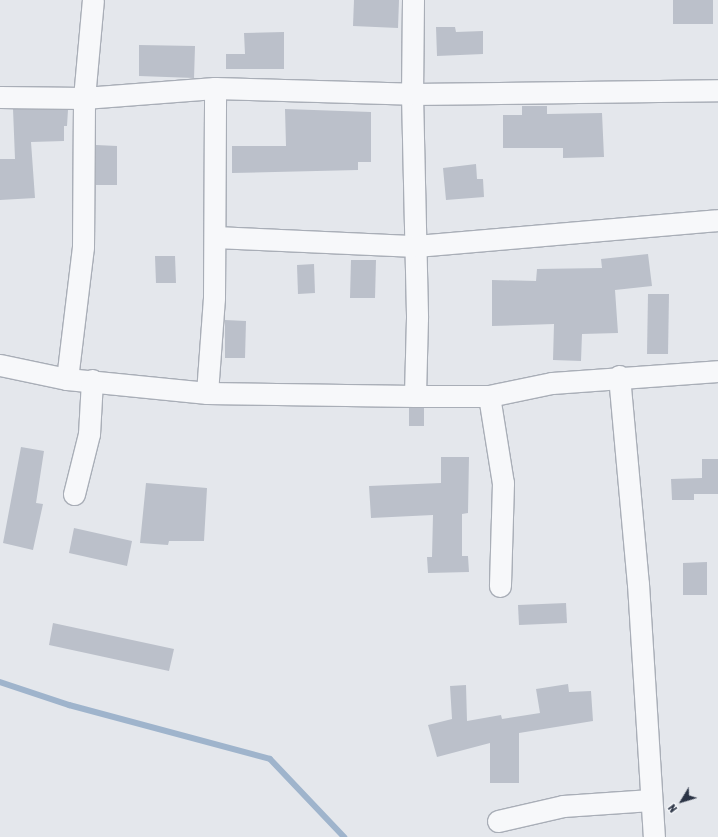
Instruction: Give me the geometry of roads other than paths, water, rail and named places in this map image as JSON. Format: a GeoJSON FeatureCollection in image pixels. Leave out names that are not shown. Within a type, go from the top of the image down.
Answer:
{"type":"FeatureCollection","features":[{"type":"Feature","properties":{"kind":"street"},"geometry":{"type":"LineString","coordinates":[[66,379],[82,247],[84,98],[93,0]]}},
{"type":"Feature","properties":{"kind":"street"},"geometry":{"type":"LineString","coordinates":[[414,0],[412,94],[416,246],[415,396]]}},
{"type":"Feature","properties":{"kind":"street"},"geometry":{"type":"LineString","coordinates":[[207,393],[214,298],[215,88]]}},
{"type":"Feature","properties":{"kind":"street"},"geometry":{"type":"LineString","coordinates":[[0,97],[84,98],[215,88],[412,94],[718,90]]}},
{"type":"Feature","properties":{"kind":"street"},"geometry":{"type":"LineString","coordinates":[[214,237],[416,246],[718,220]]}},
{"type":"Feature","properties":{"kind":"street"},"geometry":{"type":"LineString","coordinates":[[0,365],[66,379],[92,380],[207,393],[415,396],[489,396],[552,383],[619,376],[718,371]]}},
{"type":"Feature","properties":{"kind":"street"},"geometry":{"type":"LineString","coordinates":[[619,376],[638,584],[654,837]]}},
{"type":"Feature","properties":{"kind":"street"},"geometry":{"type":"LineString","coordinates":[[74,494],[89,434],[92,380]]}},
{"type":"Feature","properties":{"kind":"street"},"geometry":{"type":"LineString","coordinates":[[489,396],[503,483],[500,586]]}},
{"type":"Feature","properties":{"kind":"street"},"geometry":{"type":"LineString","coordinates":[[498,821],[563,806],[652,800]]}},
{"type":"Feature","properties":{"kind":"waterway"},"geometry":{"type":"LineString","coordinates":[[0,682],[69,705],[270,759],[344,837]]}}]}
